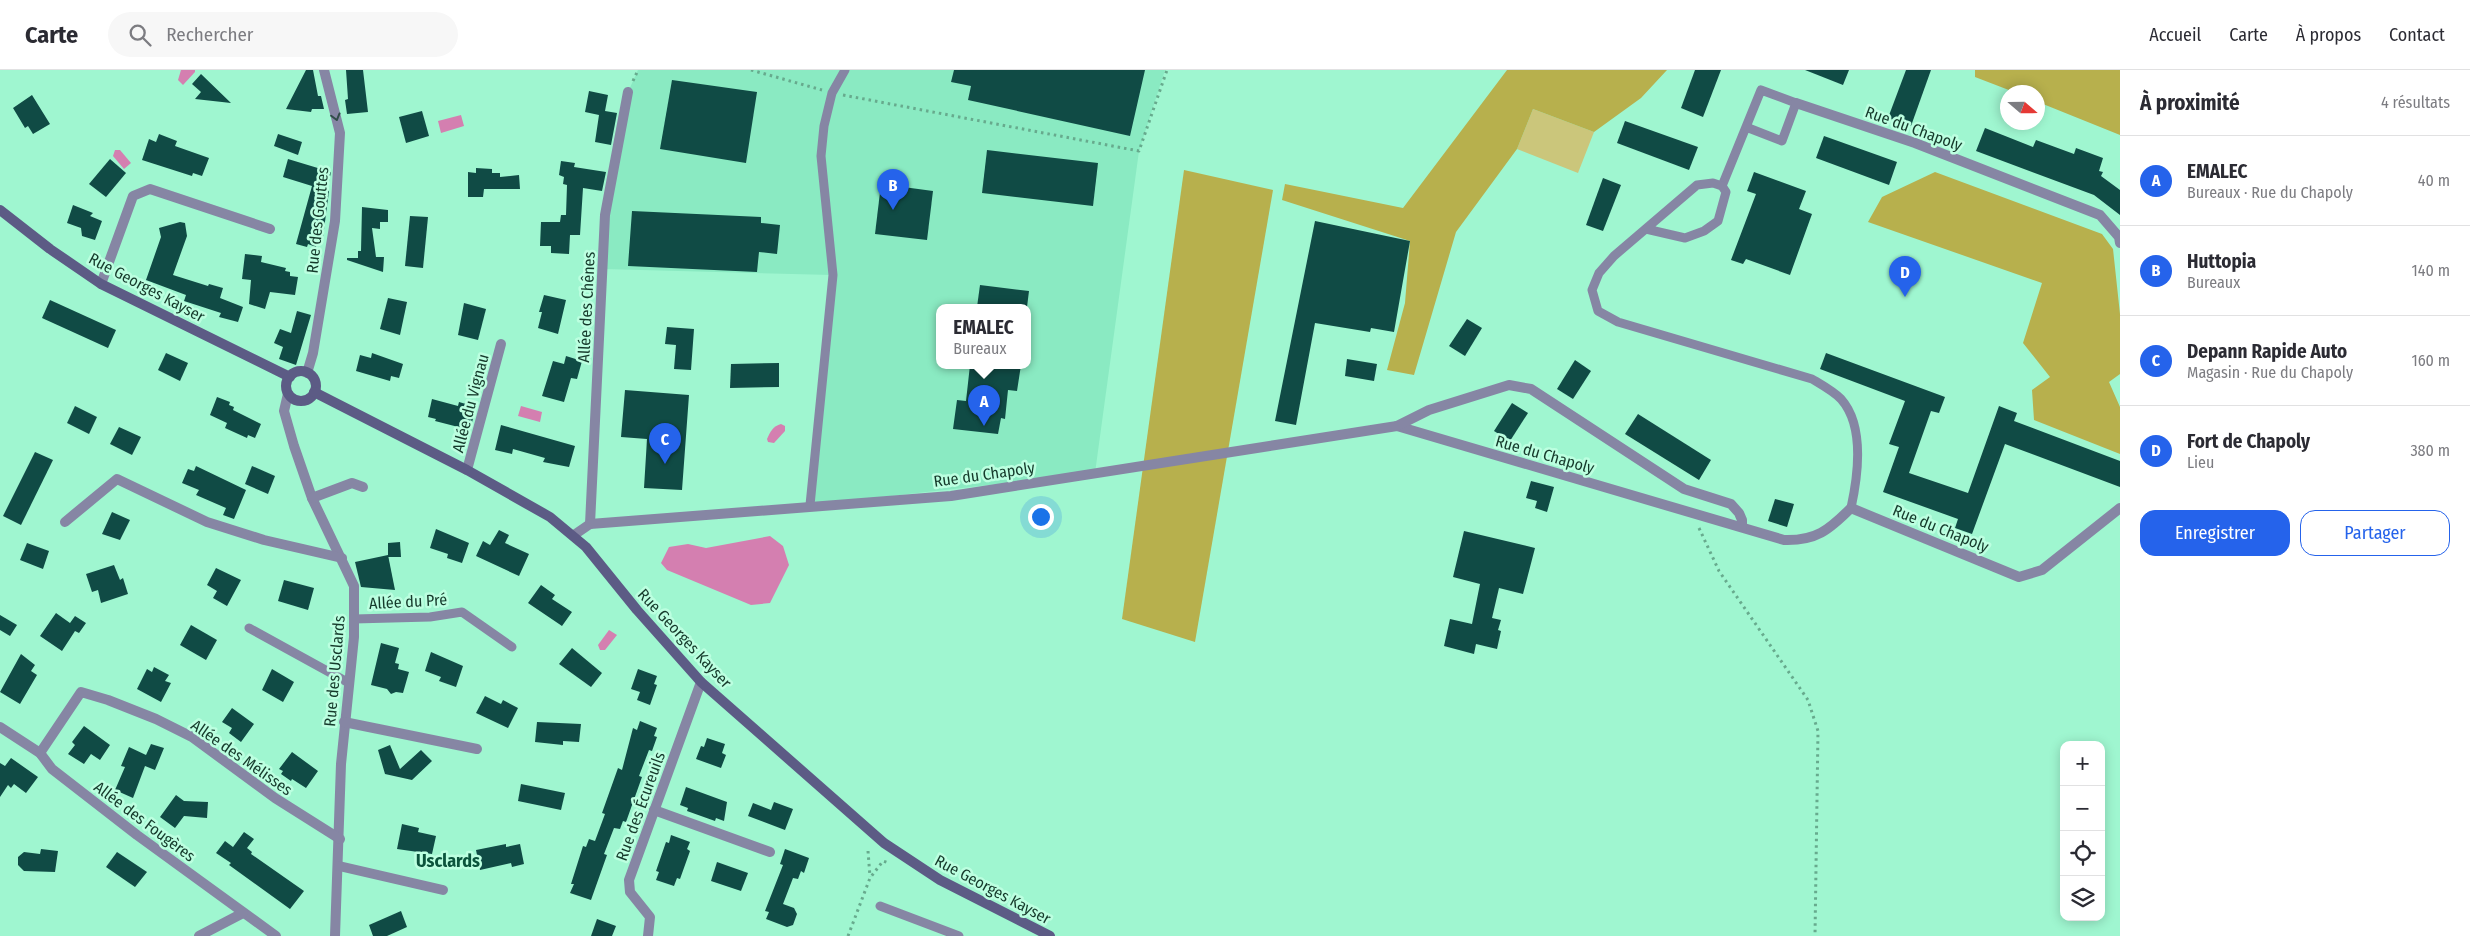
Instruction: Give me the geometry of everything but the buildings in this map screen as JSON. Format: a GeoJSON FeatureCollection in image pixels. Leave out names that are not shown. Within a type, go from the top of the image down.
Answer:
{"type":"FeatureCollection","features":[{"type":"Feature","properties":{"kind":"street","name":"Rue des Gouttes"},"geometry":{"type":"LineString","coordinates":[[307,373],[310,366],[335,221],[340,132],[324,70]]}},
{"type":"Feature","properties":{"kind":"street","name":"Allée des Chênes"},"geometry":{"type":"LineString","coordinates":[[590,524],[605,215],[628,92]]}},
{"type":"Feature","properties":{"kind":"street","name":"Rue du Chapoly"},"geometry":{"type":"LineString","coordinates":[[1796,103],[1915,143],[2100,214],[2119,237],[2120,243]]}},
{"type":"Feature","properties":{"kind":"street"},"geometry":{"type":"LineString","coordinates":[[101,284],[133,196],[150,189],[270,229]]}},
{"type":"Feature","properties":{"kind":"street","name":"Rue Georges Kayser"},"geometry":{"type":"LineString","coordinates":[[0,210],[5,216],[50,250],[101,284],[290,377]]}},
{"type":"Feature","properties":{"kind":"street","name":"Allée du Vignau"},"geometry":{"type":"LineString","coordinates":[[467,470],[501,344]]}},
{"type":"Feature","properties":{"kind":"street"},"geometry":{"type":"LineString","coordinates":[[297,372],[307,373],[315,381],[312,396],[303,401],[292,398],[288,394],[286,386],[290,377],[297,372]]}},
{"type":"Feature","properties":{"kind":"street","name":"Rue du Chapoly"},"geometry":{"type":"LineString","coordinates":[[574,535],[590,524],[951,496],[1397,426],[1429,410],[1509,385],[1532,389],[1684,489],[1731,504],[1739,513],[1742,527]]}},
{"type":"Feature","properties":{"kind":"street","name":"Rue Georges Kayser"},"geometry":{"type":"LineString","coordinates":[[314,392],[467,470],[550,517],[574,535],[701,682],[884,843],[940,880],[1050,936]]}},
{"type":"Feature","properties":{"kind":"street","name":"Rue des Usclards"},"geometry":{"type":"LineString","coordinates":[[288,394],[284,411],[294,446],[312,498],[354,586],[354,637],[344,722],[335,936]]}},
{"type":"Feature","properties":{"kind":"street","name":"Rue du Chapoly"},"geometry":{"type":"LineString","coordinates":[[1397,426],[1784,540],[1803,540],[1822,534],[1851,508],[2019,577],[2042,570],[2120,508]]}},
{"type":"Feature","properties":{"kind":"street"},"geometry":{"type":"LineString","coordinates":[[65,522],[118,479],[207,522],[264,540],[342,558]]}},
{"type":"Feature","properties":{"kind":"street"},"geometry":{"type":"LineString","coordinates":[[312,498],[352,483],[363,487]]}},
{"type":"Feature","properties":{"kind":"street","name":"Rue des Écureuils"},"geometry":{"type":"LineString","coordinates":[[648,936],[650,917],[630,892],[629,880],[701,682]]}},
{"type":"Feature","properties":{"kind":"street","name":"Allée des Mélisses"},"geometry":{"type":"LineString","coordinates":[[40,754],[81,692],[108,700],[156,719],[192,738],[275,798],[340,839]]}},
{"type":"Feature","properties":{"kind":"street"},"geometry":{"type":"LineString","coordinates":[[344,722],[478,749]]}},
{"type":"Feature","properties":{"kind":"street","name":"Allée des Fougères"},"geometry":{"type":"LineString","coordinates":[[0,727],[40,754],[52,769],[276,936]]}},
{"type":"Feature","properties":{"kind":"street"},"geometry":{"type":"LineString","coordinates":[[654,810],[770,852]]}},
{"type":"Feature","properties":{"kind":"street"},"geometry":{"type":"LineString","coordinates":[[339,866],[443,890]]}},
{"type":"Feature","properties":{"kind":"street"},"geometry":{"type":"LineString","coordinates":[[199,936],[244,913]]}},
{"type":"Feature","properties":{"kind":"lane"},"geometry":{"type":"LineString","coordinates":[[810,506],[832,275],[821,156],[824,126],[832,93],[846,70]]}},
{"type":"Feature","properties":{"kind":"lane"},"geometry":{"type":"LineString","coordinates":[[1722,186],[1761,90],[1796,103],[1782,141],[1746,127]]}},
{"type":"Feature","properties":{"kind":"lane"},"geometry":{"type":"LineString","coordinates":[[1646,229],[1685,238],[1704,231],[1718,221],[1726,192],[1722,186],[1713,183],[1697,185],[1646,229],[1599,273],[1592,290],[1598,311],[1618,322],[1812,379],[1842,400],[1857,436],[1856,485],[1851,508]]}},
{"type":"Feature","properties":{"kind":"lane","name":"Allée du Pré"},"geometry":{"type":"LineString","coordinates":[[354,619],[430,617],[462,612],[512,646]]}},
{"type":"Feature","properties":{"kind":"lane"},"geometry":{"type":"LineString","coordinates":[[248,628],[349,683]]}},
{"type":"Feature","properties":{"kind":"lane"},"geometry":{"type":"LineString","coordinates":[[880,906],[959,936]]}},
{"type":"Feature","properties":{"kind":"path"},"geometry":{"type":"LineString","coordinates":[[751,70],[832,93],[1140,150],[1167,70]]}},
{"type":"Feature","properties":{"kind":"path"},"geometry":{"type":"LineString","coordinates":[[1692,513],[1719,571],[1808,700],[1818,731],[1815,936]]}},
{"type":"Feature","properties":{"kind":"path"},"geometry":{"type":"LineString","coordinates":[[868,851],[870,878]]}},
{"type":"Feature","properties":{"kind":"path"},"geometry":{"type":"LineString","coordinates":[[848,936],[870,878],[883,862],[893,864],[901,854]]}},
{"type":"Feature","properties":{"kind":"shaded area"},"geometry":{"type":"Polygon","coordinates":[[[181,70],[195,70],[183,85],[178,80],[181,70]]]}},
{"type":"Feature","properties":{"kind":"shaded area"},"geometry":{"type":"Polygon","coordinates":[[[638,70],[1165,70],[1139,151],[1095,473],[810,505],[832,275],[603,269],[605,215],[628,92],[638,70]]]}},
{"type":"Feature","properties":{"kind":"shaded area"},"geometry":{"type":"Polygon","coordinates":[[[1507,70],[1667,70],[1641,98],[1594,132],[1533,109],[1517,149],[1456,232],[1414,375],[1387,370],[1405,303],[1410,241],[1282,200],[1285,184],[1403,208],[1507,70]]]}},
{"type":"Feature","properties":{"kind":"shaded area"},"geometry":{"type":"Polygon","coordinates":[[[1975,70],[2120,70],[2120,135],[2045,105],[2045,85],[2000,85],[2000,87],[1975,77],[1975,70]]]}},
{"type":"Feature","properties":{"kind":"shaded area"},"geometry":{"type":"Polygon","coordinates":[[[1533,109],[1594,132],[1578,173],[1517,149],[1533,109]]]}},
{"type":"Feature","properties":{"kind":"shaded area"},"geometry":{"type":"Polygon","coordinates":[[[461,115],[464,126],[441,133],[438,121],[461,115]]]}},
{"type":"Feature","properties":{"kind":"shaded area"},"geometry":{"type":"Polygon","coordinates":[[[115,150],[120,150],[131,163],[124,169],[113,156],[115,150]]]}},
{"type":"Feature","properties":{"kind":"shaded area"},"geometry":{"type":"Polygon","coordinates":[[[1184,170],[1273,190],[1195,642],[1122,619],[1184,170]]]}},
{"type":"Feature","properties":{"kind":"shaded area"},"geometry":{"type":"Polygon","coordinates":[[[1935,172],[2102,234],[2113,249],[2120,314],[2120,374],[2109,382],[2120,407],[2120,454],[2034,420],[2032,390],[2050,377],[2023,343],[2042,283],[1868,222],[1882,197],[1935,172]]]}},
{"type":"Feature","properties":{"kind":"shaded area"},"geometry":{"type":"Polygon","coordinates":[[[521,406],[542,412],[540,422],[518,416],[521,406]]]}},
{"type":"Feature","properties":{"kind":"shaded area"},"geometry":{"type":"Polygon","coordinates":[[[781,424],[785,426],[785,431],[774,443],[768,442],[767,439],[772,430],[781,424]]]}},
{"type":"Feature","properties":{"kind":"shaded area"},"geometry":{"type":"Polygon","coordinates":[[[770,536],[783,546],[789,565],[770,603],[751,605],[667,570],[661,563],[669,547],[688,544],[706,548],[770,536]]]}},
{"type":"Feature","properties":{"kind":"shaded area"},"geometry":{"type":"Polygon","coordinates":[[[609,630],[617,635],[605,650],[600,650],[598,645],[609,630]]]}},
{"type":"Feature","properties":{"kind":"place","name":"Huttopia"},"geometry":{"type":"Point","coordinates":[893,210]}},
{"type":"Feature","properties":{"kind":"place","name":"Fort de Chapoly"},"geometry":{"type":"Point","coordinates":[1905,297]}},
{"type":"Feature","properties":{"kind":"place","name":"EMALEC"},"geometry":{"type":"Point","coordinates":[984,426]}},
{"type":"Feature","properties":{"kind":"place","name":"Depann Rapide Auto"},"geometry":{"type":"Point","coordinates":[665,464]}},
{"type":"Feature","properties":{"kind":"district","name":"Usclards"},"geometry":{"type":"Point","coordinates":[448,861]}}]}
